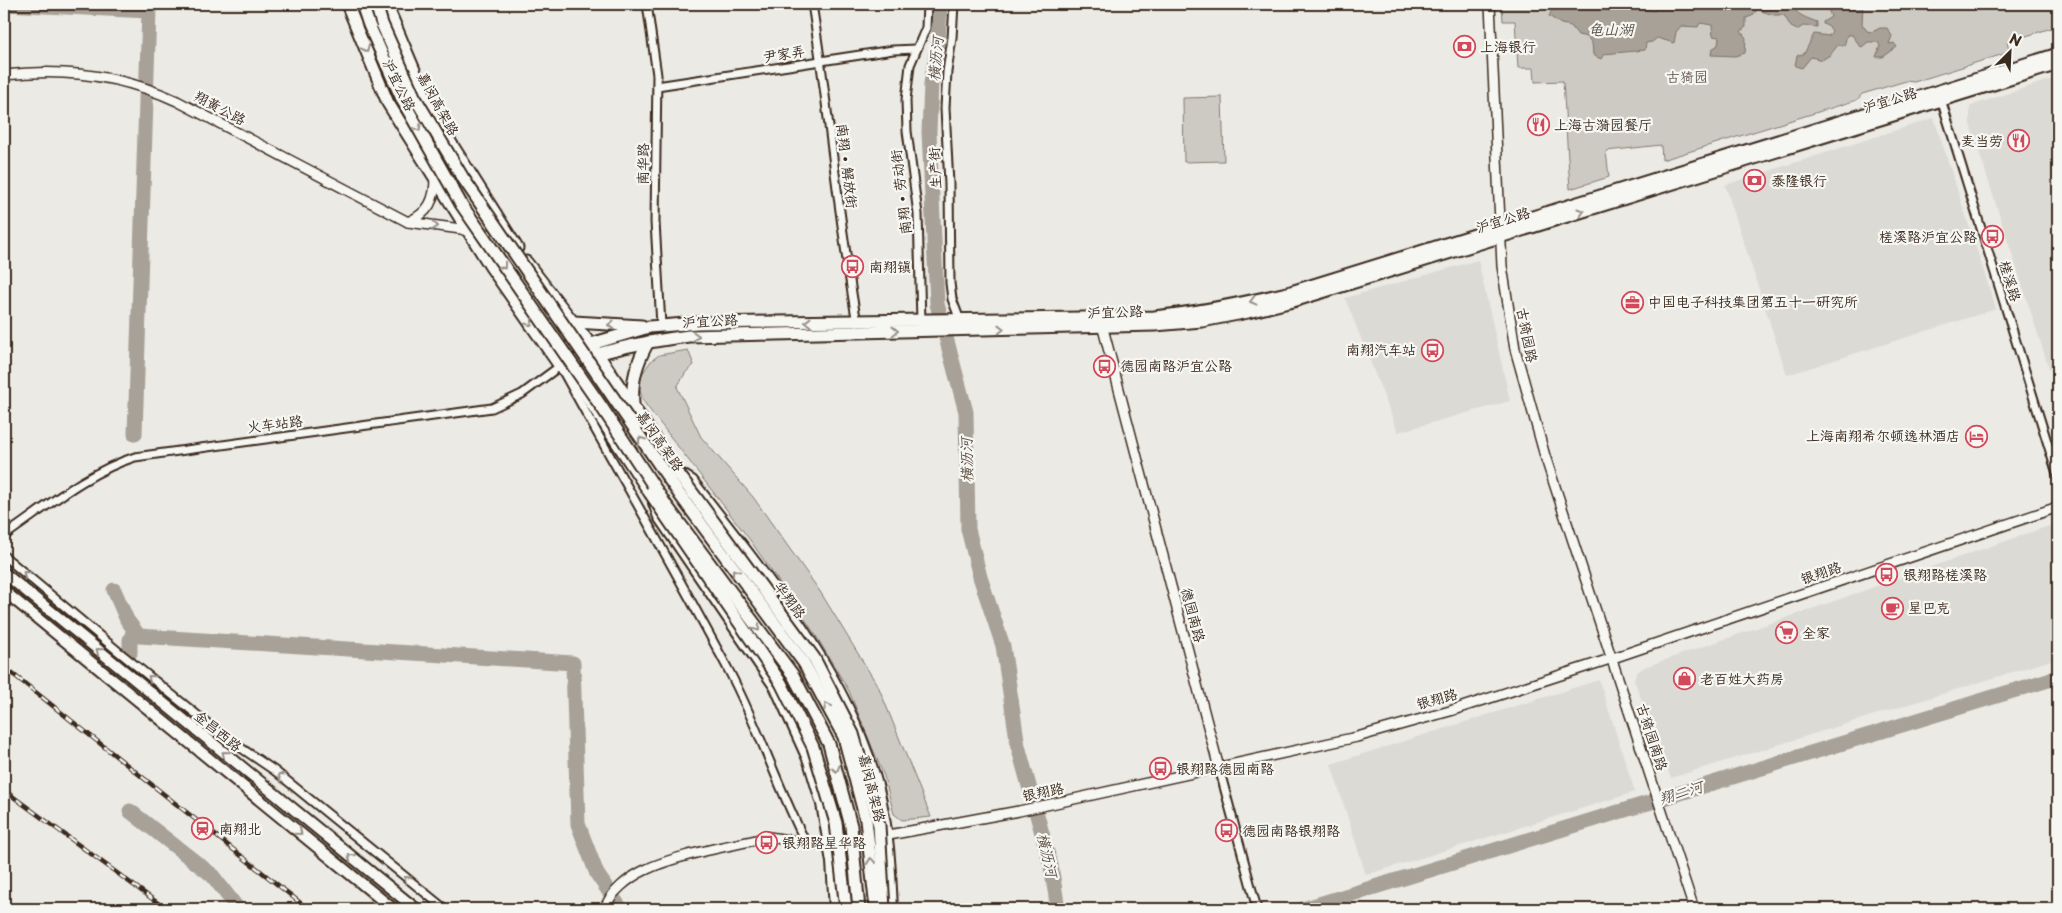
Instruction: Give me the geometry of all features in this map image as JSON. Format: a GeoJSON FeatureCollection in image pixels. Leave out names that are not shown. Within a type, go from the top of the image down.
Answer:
{"type":"FeatureCollection","features":[{"type":"Feature","properties":{"kind":"main road","name":"沪宜公路"},"geometry":{"type":"LineString","coordinates":[[347,4],[388,103],[491,267],[560,366],[594,348],[649,327],[661,325],[697,323],[858,327]]}},
{"type":"Feature","properties":{"kind":"main road","name":"嘉闵高架路"},"geometry":{"type":"LineString","coordinates":[[362,4],[369,25],[403,101],[461,204],[603,409],[666,505],[793,675],[829,744],[851,826],[859,909]]}},
{"type":"Feature","properties":{"kind":"main road","name":"嘉闵高架路"},"geometry":{"type":"LineString","coordinates":[[376,4],[382,24],[414,96],[464,178],[680,496],[804,663],[844,737],[866,820],[876,909]]}},
{"type":"Feature","properties":{"kind":"main road","name":"沪宜公路"},"geometry":{"type":"LineString","coordinates":[[386,4],[433,115],[525,260],[594,348]]}},
{"type":"Feature","properties":{"kind":"main road","name":"沪宜公路"},"geometry":{"type":"LineString","coordinates":[[1940,96],[2058,54]]}},
{"type":"Feature","properties":{"kind":"main road","name":"沪宜公路"},"geometry":{"type":"LineString","coordinates":[[594,348],[689,336],[858,327],[927,324],[1202,321],[1293,301],[1501,232],[1940,96],[2058,64]]}},
{"type":"Feature","properties":{"kind":"main road"},"geometry":{"type":"LineString","coordinates":[[574,322],[649,327]]}},
{"type":"Feature","properties":{"kind":"main road"},"geometry":{"type":"LineString","coordinates":[[633,406],[632,387],[639,361],[648,342]]}},
{"type":"Feature","properties":{"kind":"main road"},"geometry":{"type":"LineString","coordinates":[[550,351],[594,348]]}},
{"type":"Feature","properties":{"kind":"main road","name":"华翔路"},"geometry":{"type":"LineString","coordinates":[[594,348],[677,472],[814,658],[853,734],[879,825],[884,909]]}},
{"type":"Feature","properties":{"kind":"main road"},"geometry":{"type":"LineString","coordinates":[[560,366],[580,386],[650,493],[781,683],[813,747],[836,823],[846,909]]}},
{"type":"Feature","properties":{"kind":"main road"},"geometry":{"type":"LineString","coordinates":[[677,472],[692,481],[759,569],[820,655],[858,731],[877,785],[888,835],[892,909]]}},
{"type":"Feature","properties":{"kind":"main road"},"geometry":{"type":"LineString","coordinates":[[650,493],[659,517],[776,688],[809,761],[822,804],[829,846],[835,909]]}},
{"type":"Feature","properties":{"kind":"main road","name":"金昌西路"},"geometry":{"type":"LineString","coordinates":[[4,573],[416,909]]}},
{"type":"Feature","properties":{"kind":"main road","name":"金昌西路"},"geometry":{"type":"LineString","coordinates":[[4,591],[393,909]]}},
{"type":"Feature","properties":{"kind":"street","name":"南华路"},"geometry":{"type":"LineString","coordinates":[[647,4],[655,54],[657,86],[655,213],[661,325]]}},
{"type":"Feature","properties":{"kind":"street","name":"南翔 • 解放街"},"geometry":{"type":"LineString","coordinates":[[812,4],[847,268],[858,327]]}},
{"type":"Feature","properties":{"kind":"street","name":"南翔 • 劳动街"},"geometry":{"type":"LineString","coordinates":[[927,4],[926,28],[916,49],[909,74],[906,114],[917,199],[927,324]]}},
{"type":"Feature","properties":{"kind":"street","name":"生产街"},"geometry":{"type":"LineString","coordinates":[[954,4],[945,108],[949,184],[950,283],[957,325]]}},
{"type":"Feature","properties":{"kind":"street","name":"古猗园路"},"geometry":{"type":"LineString","coordinates":[[1490,4],[1503,280],[1520,370],[1546,456],[1613,658]]}},
{"type":"Feature","properties":{"kind":"street","name":"尹家弄"},"geometry":{"type":"LineString","coordinates":[[657,86],[893,50],[916,49]]}},
{"type":"Feature","properties":{"kind":"street","name":"翔黄公路"},"geometry":{"type":"LineString","coordinates":[[4,75],[67,72],[150,89],[177,101],[408,222]]}},
{"type":"Feature","properties":{"kind":"street","name":"槎溪路"},"geometry":{"type":"LineString","coordinates":[[1940,96],[2058,477]]}},
{"type":"Feature","properties":{"kind":"street"},"geometry":{"type":"LineString","coordinates":[[408,222],[421,217],[427,209],[435,194],[435,178]]}},
{"type":"Feature","properties":{"kind":"street"},"geometry":{"type":"LineString","coordinates":[[408,222],[461,229],[469,232]]}},
{"type":"Feature","properties":{"kind":"street","name":"德园南路"},"geometry":{"type":"LineString","coordinates":[[1102,323],[1256,907]]}},
{"type":"Feature","properties":{"kind":"street"},"geometry":{"type":"LineString","coordinates":[[560,366],[730,673],[804,841]]}},
{"type":"Feature","properties":{"kind":"street","name":"火车站路"},"geometry":{"type":"LineString","coordinates":[[4,536],[86,480],[135,456],[492,408],[507,403],[522,394],[560,366]]}},
{"type":"Feature","properties":{"kind":"street","name":"银翔路"},"geometry":{"type":"LineString","coordinates":[[606,905],[622,886],[644,870],[679,858],[769,837],[829,846],[1019,811],[1357,736],[1450,710],[1613,658],[2058,507]]}},
{"type":"Feature","properties":{"kind":"street"},"geometry":{"type":"LineString","coordinates":[[4,556],[222,735],[275,771],[445,909]]}},
{"type":"Feature","properties":{"kind":"street","name":"古猗园南路"},"geometry":{"type":"LineString","coordinates":[[1613,658],[1694,909]]}},
{"type":"Feature","properties":{"kind":"shaded area"},"geometry":{"type":"Polygon","coordinates":[[[2058,77],[2058,396],[1970,124],[1970,106],[2058,77]]]}},
{"type":"Feature","properties":{"kind":"shaded area"},"geometry":{"type":"Polygon","coordinates":[[[1934,118],[1996,309],[1787,375],[1725,185],[1934,118]]]}},
{"type":"Feature","properties":{"kind":"shaded area","name":"南翔汽车站"},"geometry":{"type":"Polygon","coordinates":[[[1478,260],[1510,401],[1398,432],[1345,298],[1478,260]]]}},
{"type":"Feature","properties":{"kind":"shaded area"},"geometry":{"type":"Polygon","coordinates":[[[2046,527],[2053,527],[2058,530],[2058,658],[1671,778],[1634,680],[1637,672],[1645,667],[2046,527]]]}},
{"type":"Feature","properties":{"kind":"shaded area"},"geometry":{"type":"Polygon","coordinates":[[[1599,680],[1635,792],[1366,875],[1331,764],[1599,680]]]}},
{"type":"Feature","properties":{"kind":"green space","name":"古猗园"},"geometry":{"type":"Polygon","coordinates":[[[1502,4],[2058,4],[2058,26],[2007,42],[2010,52],[1914,82],[1906,81],[1862,94],[1857,100],[1662,160],[1661,145],[1606,151],[1609,177],[1570,189],[1563,81],[1535,82],[1534,68],[1518,68],[1515,21],[1503,21],[1502,4]]]}},
{"type":"Feature","properties":{"kind":"green space"},"geometry":{"type":"Polygon","coordinates":[[[1222,97],[1224,161],[1184,162],[1183,98],[1222,97]]]}},
{"type":"Feature","properties":{"kind":"green space"},"geometry":{"type":"Polygon","coordinates":[[[688,350],[694,365],[686,372],[677,387],[701,437],[753,497],[821,593],[879,688],[931,817],[902,820],[894,814],[884,776],[849,691],[815,634],[750,540],[643,401],[639,387],[642,374],[651,361],[659,355],[688,350]]]}},
{"type":"Feature","properties":{"kind":"water","name":"龟山湖"},"geometry":{"type":"Polygon","coordinates":[[[1555,4],[1563,4],[1563,6],[1639,8],[1655,11],[1659,4],[1755,4],[1757,10],[1752,16],[1746,18],[1746,27],[1741,31],[1746,38],[1745,53],[1735,56],[1711,55],[1712,49],[1718,45],[1719,37],[1713,36],[1712,25],[1700,23],[1698,27],[1681,26],[1676,32],[1674,43],[1657,38],[1652,42],[1646,43],[1645,50],[1604,54],[1601,59],[1593,55],[1592,43],[1587,37],[1578,35],[1571,26],[1561,24],[1549,16],[1555,4]]]}},
{"type":"Feature","properties":{"kind":"water"},"geometry":{"type":"Polygon","coordinates":[[[1762,4],[1792,4],[1796,11],[1817,22],[1817,27],[1803,26],[1797,30],[1791,27],[1784,15],[1774,15],[1761,11],[1762,4]]]}},
{"type":"Feature","properties":{"kind":"water"},"geometry":{"type":"Polygon","coordinates":[[[1819,4],[1863,4],[1862,24],[1867,31],[1872,32],[1880,28],[1887,28],[1892,36],[1889,44],[1894,43],[1897,47],[1883,57],[1876,57],[1880,46],[1878,42],[1868,42],[1862,47],[1852,35],[1847,35],[1844,46],[1838,45],[1830,55],[1822,60],[1811,57],[1802,68],[1795,66],[1797,55],[1804,54],[1814,34],[1829,36],[1832,31],[1828,25],[1823,24],[1823,22],[1831,17],[1829,11],[1819,4]]]}},
{"type":"Feature","properties":{"kind":"waterway"},"geometry":{"type":"LineString","coordinates":[[4,4],[149,11],[135,434]]}},
{"type":"Feature","properties":{"kind":"waterway","name":"横沥河"},"geometry":{"type":"LineString","coordinates":[[940,4],[938,44],[931,84],[929,132],[937,304],[966,412],[968,529],[980,577],[1003,646],[1018,746],[1051,866],[1058,909]]}},
{"type":"Feature","properties":{"kind":"waterway"},"geometry":{"type":"LineString","coordinates":[[114,590],[127,620],[139,636],[573,663],[578,824],[597,874],[621,909]]}},
{"type":"Feature","properties":{"kind":"waterway"},"geometry":{"type":"LineString","coordinates":[[130,653],[130,640],[134,630]]}},
{"type":"Feature","properties":{"kind":"waterway","name":"翔二河"},"geometry":{"type":"LineString","coordinates":[[1303,909],[2058,677]]}},
{"type":"Feature","properties":{"kind":"waterway"},"geometry":{"type":"LineString","coordinates":[[130,811],[212,875],[238,909]]}},
{"type":"Feature","properties":{"kind":"railway"},"geometry":{"type":"LineString","coordinates":[[4,667],[308,909]]}},
{"type":"Feature","properties":{"kind":"railway"},"geometry":{"type":"LineString","coordinates":[[4,790],[166,909]]}},
{"type":"Feature","properties":{"kind":"place","name":"上海银行"},"geometry":{"type":"Point","coordinates":[1464,47]}},
{"type":"Feature","properties":{"kind":"place","name":"上海古漪园餐厅"},"geometry":{"type":"Point","coordinates":[1538,125]}},
{"type":"Feature","properties":{"kind":"place","name":"麦当劳"},"geometry":{"type":"Point","coordinates":[2019,141]}},
{"type":"Feature","properties":{"kind":"place","name":"泰隆银行"},"geometry":{"type":"Point","coordinates":[1755,181]}},
{"type":"Feature","properties":{"kind":"place","name":"槎溪路沪宜公路"},"geometry":{"type":"Point","coordinates":[1993,237]}},
{"type":"Feature","properties":{"kind":"place","name":"南翔镇"},"geometry":{"type":"Point","coordinates":[853,267]}},
{"type":"Feature","properties":{"kind":"place","name":"中国电子科技集团第五十一研究所"},"geometry":{"type":"Point","coordinates":[1632,302]}},
{"type":"Feature","properties":{"kind":"place","name":"南翔汽车站"},"geometry":{"type":"Point","coordinates":[1432,350]}},
{"type":"Feature","properties":{"kind":"place","name":"德园南路沪宜公路"},"geometry":{"type":"Point","coordinates":[1104,366]}},
{"type":"Feature","properties":{"kind":"place","name":"上海南翔希尔顿逸林酒店"},"geometry":{"type":"Point","coordinates":[1976,436]}},
{"type":"Feature","properties":{"kind":"place","name":"银翔路槎溪路"},"geometry":{"type":"Point","coordinates":[1887,575]}},
{"type":"Feature","properties":{"kind":"place","name":"星巴克"},"geometry":{"type":"Point","coordinates":[1892,608]}},
{"type":"Feature","properties":{"kind":"place","name":"全家"},"geometry":{"type":"Point","coordinates":[1786,633]}},
{"type":"Feature","properties":{"kind":"place","name":"老百姓大药房"},"geometry":{"type":"Point","coordinates":[1684,679]}},
{"type":"Feature","properties":{"kind":"place","name":"银翔路德园南路"},"geometry":{"type":"Point","coordinates":[1160,769]}},
{"type":"Feature","properties":{"kind":"place","name":"南翔北"},"geometry":{"type":"Point","coordinates":[203,829]}},
{"type":"Feature","properties":{"kind":"place","name":"德园南路银翔路"},"geometry":{"type":"Point","coordinates":[1226,831]}},
{"type":"Feature","properties":{"kind":"place","name":"银翔路星华路"},"geometry":{"type":"Point","coordinates":[766,843]}}]}
